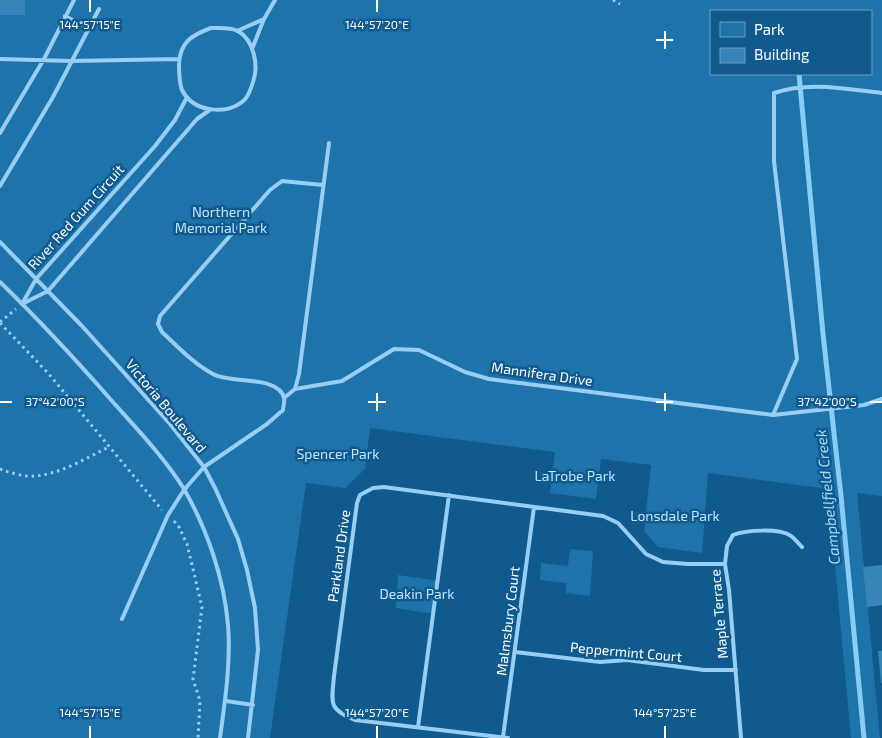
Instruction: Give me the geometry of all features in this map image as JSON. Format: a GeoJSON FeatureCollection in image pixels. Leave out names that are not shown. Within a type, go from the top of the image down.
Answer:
{"type":"FeatureCollection","features":[{"type":"Feature","properties":{"kind":"lane"},"geometry":{"type":"LineString","coordinates":[[0,133],[44,60],[64,16],[74,0]]}},
{"type":"Feature","properties":{"kind":"lane"},"geometry":{"type":"LineString","coordinates":[[252,49],[274,0]]}},
{"type":"Feature","properties":{"kind":"lane"},"geometry":{"type":"LineString","coordinates":[[0,186],[53,97],[100,9]]}},
{"type":"Feature","properties":{"kind":"lane"},"geometry":{"type":"LineString","coordinates":[[64,16],[89,29]]}},
{"type":"Feature","properties":{"kind":"lane"},"geometry":{"type":"LineString","coordinates":[[237,31],[248,41],[255,64],[254,80],[244,101],[232,108],[218,110],[204,108],[192,102],[183,92],[179,79],[180,52],[187,41],[198,33],[211,28],[237,31],[264,19]]}},
{"type":"Feature","properties":{"kind":"lane"},"geometry":{"type":"LineString","coordinates":[[0,59],[72,61],[179,60]]}},
{"type":"Feature","properties":{"kind":"lane"},"geometry":{"type":"LineString","coordinates":[[773,414],[797,359],[774,161],[774,92],[812,86],[882,93]]}},
{"type":"Feature","properties":{"kind":"lane","name":"River Red Gum Circuit"},"geometry":{"type":"LineString","coordinates":[[22,304],[36,279],[155,146],[175,120],[188,97]]}},
{"type":"Feature","properties":{"kind":"lane","name":"River Red Gum Circuit"},"geometry":{"type":"LineString","coordinates":[[22,304],[48,291],[197,119],[212,109]]}},
{"type":"Feature","properties":{"kind":"lane"},"geometry":{"type":"LineString","coordinates":[[284,398],[295,389],[299,374],[329,143]]}},
{"type":"Feature","properties":{"kind":"lane"},"geometry":{"type":"LineString","coordinates":[[122,619],[168,515],[184,490],[204,467],[267,424],[283,410],[284,398],[277,388],[266,384],[216,376],[202,367],[162,332],[158,324],[160,316],[270,190],[282,181],[324,185]]}},
{"type":"Feature","properties":{"kind":"lane","name":"Victoria Boulevard"},"geometry":{"type":"LineString","coordinates":[[0,242],[48,291],[170,424],[204,467],[238,539],[248,570],[258,650],[248,738]]}},
{"type":"Feature","properties":{"kind":"lane"},"geometry":{"type":"LineString","coordinates":[[0,282],[67,351],[154,448],[184,490],[200,522],[213,555],[224,597],[228,626],[226,700],[220,738]]}},
{"type":"Feature","properties":{"kind":"lane","name":"Mannifera Drive"},"geometry":{"type":"LineString","coordinates":[[295,389],[342,381],[394,349],[419,350],[465,372],[489,379],[773,414],[864,405],[882,399]]}},
{"type":"Feature","properties":{"kind":"lane","name":"Parkland Drive"},"geometry":{"type":"LineString","coordinates":[[506,738],[355,720],[334,708],[332,701],[334,676],[357,503],[360,495],[373,488],[384,487],[604,516],[618,523],[646,554],[663,562],[725,564]]}},
{"type":"Feature","properties":{"kind":"lane"},"geometry":{"type":"LineString","coordinates":[[418,727],[450,495]]}},
{"type":"Feature","properties":{"kind":"lane","name":"Malmsbury Court"},"geometry":{"type":"LineString","coordinates":[[506,738],[534,507]]}},
{"type":"Feature","properties":{"kind":"lane","name":"Maple Terrace"},"geometry":{"type":"LineString","coordinates":[[741,738],[729,590],[725,564],[727,546],[733,535],[741,532],[776,531],[790,535],[802,547]]}},
{"type":"Feature","properties":{"kind":"lane","name":"Peppermint Court"},"geometry":{"type":"LineString","coordinates":[[515,652],[600,662],[627,660],[704,670],[736,670]]}},
{"type":"Feature","properties":{"kind":"lane"},"geometry":{"type":"LineString","coordinates":[[226,700],[253,705]]}},
{"type":"Feature","properties":{"kind":"path"},"geometry":{"type":"LineString","coordinates":[[613,0],[620,4]]}},
{"type":"Feature","properties":{"kind":"path"},"geometry":{"type":"LineString","coordinates":[[22,304],[0,322],[48,373],[178,526],[187,544],[202,606],[193,679],[200,700],[198,738]]}},
{"type":"Feature","properties":{"kind":"path"},"geometry":{"type":"LineString","coordinates":[[0,469],[28,476],[36,476],[75,464],[109,447]]}},
{"type":"Feature","properties":{"kind":"green space","name":"Northern Memorial Park"},"geometry":{"type":"Polygon","coordinates":[[[0,0],[882,0],[882,496],[857,493],[880,738],[851,738],[828,489],[708,473],[702,553],[658,547],[644,531],[651,465],[601,459],[596,499],[550,493],[555,452],[370,428],[365,469],[345,488],[306,483],[270,738],[0,738],[0,0]]]}},
{"type":"Feature","properties":{"kind":"green space"},"geometry":{"type":"Polygon","coordinates":[[[570,549],[593,551],[590,596],[566,593],[566,583],[540,580],[541,563],[568,566],[570,549]]]}},
{"type":"Feature","properties":{"kind":"green space","name":"Deakin Park"},"geometry":{"type":"Polygon","coordinates":[[[398,575],[438,581],[434,614],[396,608],[398,575]]]}},
{"type":"Feature","properties":{"kind":"building"},"geometry":{"type":"Polygon","coordinates":[[[0,0],[25,0],[25,15],[0,15],[0,0]]]}},
{"type":"Feature","properties":{"kind":"building"},"geometry":{"type":"Polygon","coordinates":[[[882,565],[882,605],[867,607],[863,567],[882,565]]]}},
{"type":"Feature","properties":{"kind":"building"},"geometry":{"type":"Polygon","coordinates":[[[878,651],[882,651],[882,683],[881,683],[878,651]]]}},
{"type":"Feature","properties":{"kind":"waterway","name":"Campbellfield Creek"},"geometry":{"type":"LineString","coordinates":[[799,75],[864,738]]}},
{"type":"Feature","properties":{"kind":"park label","name":"Spencer Park"},"geometry":{"type":"Point","coordinates":[338,454]}},
{"type":"Feature","properties":{"kind":"park label","name":"LaTrobe Park"},"geometry":{"type":"Point","coordinates":[575,476]}},
{"type":"Feature","properties":{"kind":"park label","name":"Lonsdale Park"},"geometry":{"type":"Point","coordinates":[675,516]}}]}
